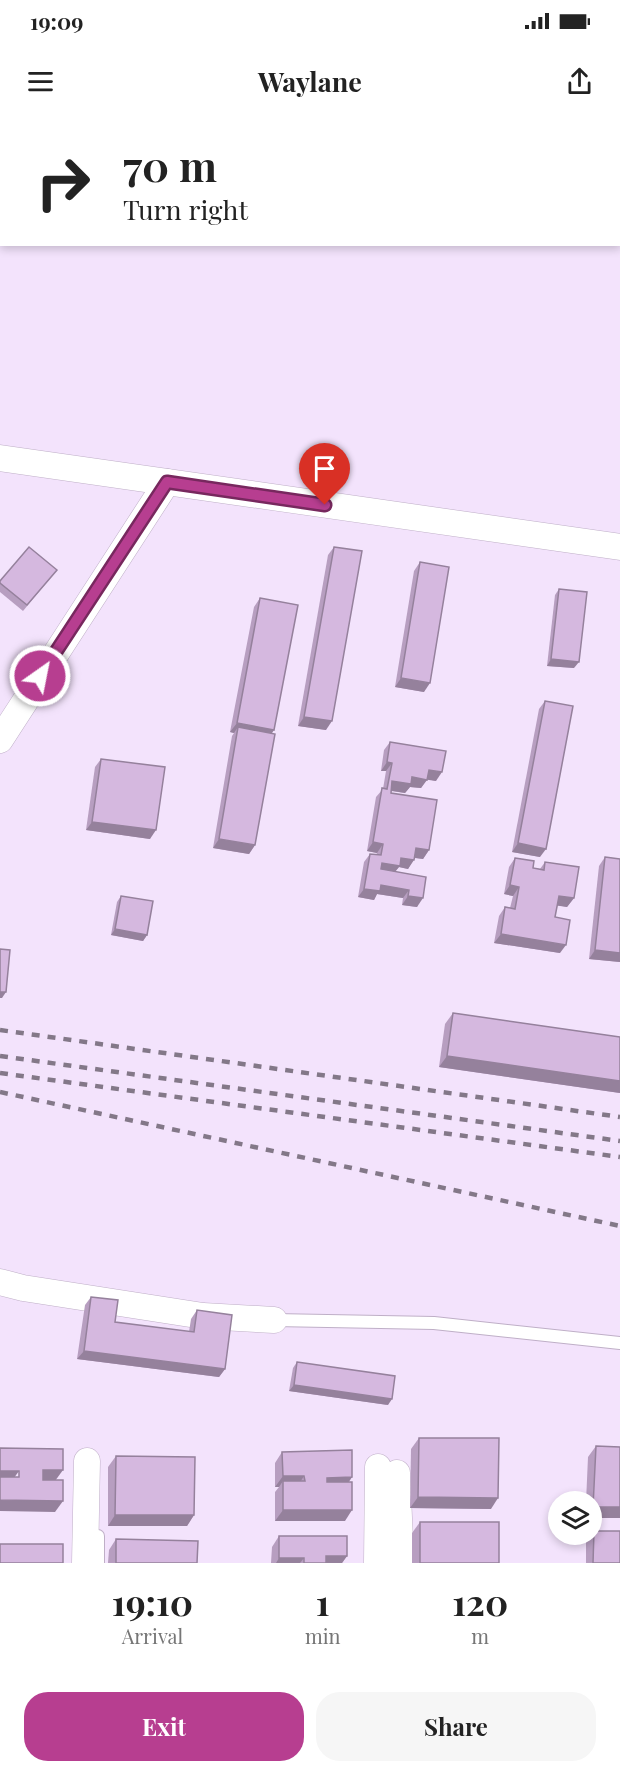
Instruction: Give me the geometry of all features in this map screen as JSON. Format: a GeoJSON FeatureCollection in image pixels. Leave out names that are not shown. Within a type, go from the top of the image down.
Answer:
{"type":"FeatureCollection","features":[{"type":"Feature","properties":{"kind":"street"},"geometry":{"type":"LineString","coordinates":[[0,458],[620,547]]}},
{"type":"Feature","properties":{"kind":"street"},"geometry":{"type":"LineString","coordinates":[[0,740],[167,482]]}},
{"type":"Feature","properties":{"kind":"street"},"geometry":{"type":"LineString","coordinates":[[0,1282],[23,1288],[203,1316],[274,1320]]}},
{"type":"Feature","properties":{"kind":"street"},"geometry":{"type":"LineString","coordinates":[[85,1563],[92,1462]]}},
{"type":"Feature","properties":{"kind":"street"},"geometry":{"type":"LineString","coordinates":[[377,1563],[387,1470],[401,1563]]}},
{"type":"Feature","properties":{"kind":"lane"},"geometry":{"type":"LineString","coordinates":[[274,1320],[434,1323],[620,1343]]}},
{"type":"Feature","properties":{"kind":"lane"},"geometry":{"type":"LineString","coordinates":[[92,1462],[98,1563]]}},
{"type":"Feature","properties":{"kind":"building"},"geometry":{"type":"Polygon","coordinates":[[[29,547],[57,570],[27,605],[0,581],[29,547]]]}},
{"type":"Feature","properties":{"kind":"building"},"geometry":{"type":"Polygon","coordinates":[[[334,547],[362,551],[332,721],[304,717],[334,547]]]}},
{"type":"Feature","properties":{"kind":"building"},"geometry":{"type":"Polygon","coordinates":[[[420,562],[449,567],[430,683],[401,678],[420,562]]]}},
{"type":"Feature","properties":{"kind":"building"},"geometry":{"type":"Polygon","coordinates":[[[559,589],[587,592],[579,662],[551,659],[559,589]]]}},
{"type":"Feature","properties":{"kind":"building"},"geometry":{"type":"Polygon","coordinates":[[[260,598],[298,605],[274,730],[237,723],[260,598]]]}},
{"type":"Feature","properties":{"kind":"building"},"geometry":{"type":"Polygon","coordinates":[[[545,701],[573,706],[546,849],[518,843],[545,701]]]}},
{"type":"Feature","properties":{"kind":"building"},"geometry":{"type":"Polygon","coordinates":[[[238,727],[275,734],[255,845],[219,839],[238,727]]]}},
{"type":"Feature","properties":{"kind":"building"},"geometry":{"type":"Polygon","coordinates":[[[390,742],[446,751],[442,772],[429,770],[427,780],[412,777],[411,784],[392,781],[391,793],[437,800],[429,850],[416,848],[414,860],[401,858],[400,866],[382,863],[381,869],[426,877],[423,898],[408,896],[409,890],[381,885],[380,891],[364,889],[370,854],[381,855],[383,844],[373,842],[382,788],[387,789],[392,763],[387,762],[390,742]]]}},
{"type":"Feature","properties":{"kind":"building"},"geometry":{"type":"Polygon","coordinates":[[[101,759],[165,767],[156,830],[92,822],[101,759]]]}},
{"type":"Feature","properties":{"kind":"building"},"geometry":{"type":"Polygon","coordinates":[[[605,857],[620,859],[620,953],[595,950],[605,857]]]}},
{"type":"Feature","properties":{"kind":"building"},"geometry":{"type":"Polygon","coordinates":[[[515,858],[534,861],[533,868],[544,870],[545,862],[579,867],[574,898],[559,896],[555,917],[570,920],[566,945],[501,934],[505,907],[515,909],[519,887],[510,885],[515,858]]]}},
{"type":"Feature","properties":{"kind":"building"},"geometry":{"type":"Polygon","coordinates":[[[121,896],[153,901],[147,935],[115,929],[121,896]]]}},
{"type":"Feature","properties":{"kind":"building"},"geometry":{"type":"Polygon","coordinates":[[[0,949],[10,950],[6,992],[0,992],[0,949]]]}},
{"type":"Feature","properties":{"kind":"building"},"geometry":{"type":"Polygon","coordinates":[[[453,1013],[620,1037],[620,1081],[447,1056],[453,1013]]]}},
{"type":"Feature","properties":{"kind":"building"},"geometry":{"type":"Polygon","coordinates":[[[91,1297],[118,1300],[115,1322],[194,1332],[197,1310],[232,1315],[225,1369],[84,1351],[91,1297]]]}},
{"type":"Feature","properties":{"kind":"building"},"geometry":{"type":"Polygon","coordinates":[[[297,1362],[395,1376],[392,1399],[294,1385],[297,1362]]]}},
{"type":"Feature","properties":{"kind":"building"},"geometry":{"type":"Polygon","coordinates":[[[419,1438],[499,1438],[498,1498],[418,1497],[419,1438]]]}},
{"type":"Feature","properties":{"kind":"building"},"geometry":{"type":"Polygon","coordinates":[[[596,1446],[620,1447],[620,1507],[602,1507],[602,1491],[594,1491],[596,1446]]]}},
{"type":"Feature","properties":{"kind":"building"},"geometry":{"type":"Polygon","coordinates":[[[0,1448],[63,1449],[63,1470],[43,1470],[43,1480],[63,1480],[63,1501],[0,1500],[0,1477],[19,1477],[19,1471],[0,1471],[0,1448]]]}},
{"type":"Feature","properties":{"kind":"building"},"geometry":{"type":"Polygon","coordinates":[[[352,1450],[352,1477],[327,1478],[327,1482],[352,1482],[352,1510],[283,1510],[283,1481],[305,1481],[304,1476],[283,1476],[282,1452],[352,1450]]]}},
{"type":"Feature","properties":{"kind":"building"},"geometry":{"type":"Polygon","coordinates":[[[116,1456],[195,1457],[194,1515],[115,1515],[116,1456]]]}},
{"type":"Feature","properties":{"kind":"building"},"geometry":{"type":"Polygon","coordinates":[[[420,1522],[499,1522],[499,1563],[420,1563],[420,1522]]]}},
{"type":"Feature","properties":{"kind":"building"},"geometry":{"type":"Polygon","coordinates":[[[602,1531],[620,1531],[620,1563],[593,1563],[594,1545],[602,1545],[602,1531]]]}},
{"type":"Feature","properties":{"kind":"building"},"geometry":{"type":"Polygon","coordinates":[[[279,1536],[347,1536],[347,1556],[326,1556],[326,1563],[304,1563],[304,1558],[279,1558],[279,1536]]]}},
{"type":"Feature","properties":{"kind":"building"},"geometry":{"type":"Polygon","coordinates":[[[116,1539],[198,1541],[197,1563],[116,1563],[116,1539]]]}},
{"type":"Feature","properties":{"kind":"building"},"geometry":{"type":"Polygon","coordinates":[[[0,1544],[63,1544],[63,1563],[0,1563],[0,1544]]]}},
{"type":"Feature","properties":{"kind":"railway"},"geometry":{"type":"LineString","coordinates":[[0,1030],[620,1117]]}},
{"type":"Feature","properties":{"kind":"railway"},"geometry":{"type":"LineString","coordinates":[[0,1056],[620,1141]]}},
{"type":"Feature","properties":{"kind":"railway"},"geometry":{"type":"LineString","coordinates":[[0,1073],[620,1157]]}},
{"type":"Feature","properties":{"kind":"railway"},"geometry":{"type":"LineString","coordinates":[[0,1092],[620,1226]]}},
{"type":"Feature","properties":{"kind":"route"},"geometry":{"type":"LineString","coordinates":[[40,676],[167,482],[325,505]]}}]}
